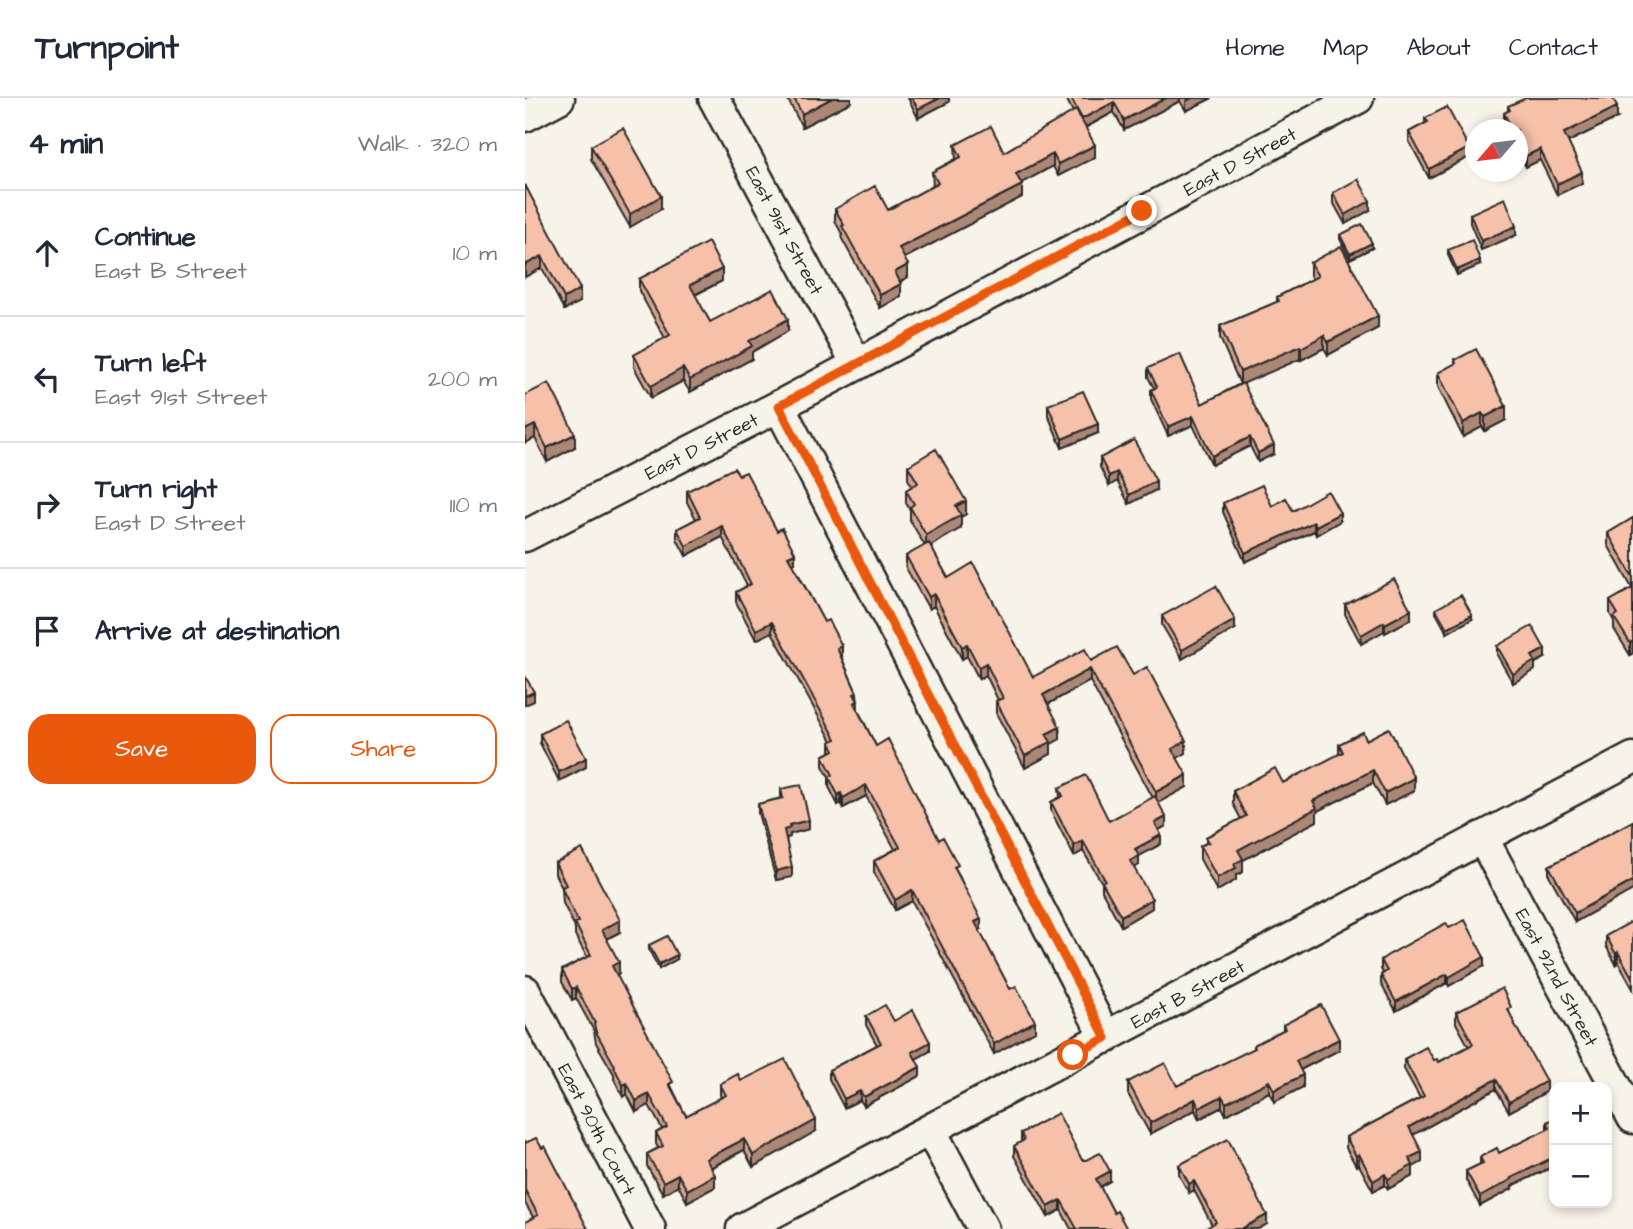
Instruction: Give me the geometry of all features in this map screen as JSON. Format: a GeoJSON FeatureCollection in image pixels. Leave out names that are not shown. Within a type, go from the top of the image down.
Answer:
{"type":"FeatureCollection","features":[{"type":"Feature","properties":{"kind":"street"},"geometry":{"type":"LineString","coordinates":[[525,116],[559,98]]}},
{"type":"Feature","properties":{"kind":"street","name":"East 91st Street"},"geometry":{"type":"LineString","coordinates":[[714,98],[857,364]]}},
{"type":"Feature","properties":{"kind":"street","name":"East D Street"},"geometry":{"type":"LineString","coordinates":[[525,536],[779,406],[1351,99]]}},
{"type":"Feature","properties":{"kind":"street"},"geometry":{"type":"LineString","coordinates":[[779,406],[1106,1038]]}},
{"type":"Feature","properties":{"kind":"street","name":"East B Street"},"geometry":{"type":"LineString","coordinates":[[741,1229],[1633,758]]}},
{"type":"Feature","properties":{"kind":"street","name":"East 92nd Street"},"geometry":{"type":"LineString","coordinates":[[1482,837],[1633,1118]]}},
{"type":"Feature","properties":{"kind":"street","name":"East 90th Court"},"geometry":{"type":"LineString","coordinates":[[525,991],[650,1229]]}},
{"type":"Feature","properties":{"kind":"street"},"geometry":{"type":"LineString","coordinates":[[931,1130],[983,1229]]}},
{"type":"Feature","properties":{"kind":"building"},"geometry":{"type":"Polygon","coordinates":[[[794,98],[832,98],[802,114],[794,98]]]}},
{"type":"Feature","properties":{"kind":"building"},"geometry":{"type":"Polygon","coordinates":[[[912,98],[940,98],[918,109],[912,98]]]}},
{"type":"Feature","properties":{"kind":"building"},"geometry":{"type":"Polygon","coordinates":[[[1071,98],[1166,98],[1124,120],[1114,102],[1082,119],[1071,98]]]}},
{"type":"Feature","properties":{"kind":"building"},"geometry":{"type":"Polygon","coordinates":[[[1526,98],[1613,98],[1617,107],[1564,133],[1582,172],[1557,184],[1540,149],[1528,155],[1528,119],[1507,119],[1504,113],[1510,110],[1508,106],[1526,98]]]}},
{"type":"Feature","properties":{"kind":"building"},"geometry":{"type":"Polygon","coordinates":[[[1447,107],[1465,141],[1465,150],[1429,169],[1409,132],[1428,122],[1425,118],[1447,107]]]}},
{"type":"Feature","properties":{"kind":"building"},"geometry":{"type":"Polygon","coordinates":[[[1076,110],[1095,145],[1058,164],[1053,154],[1016,174],[1022,185],[899,248],[908,265],[895,272],[901,284],[880,295],[835,209],[875,186],[888,210],[938,183],[932,172],[961,157],[955,145],[991,126],[1004,152],[1076,110]]]}},
{"type":"Feature","properties":{"kind":"building"},"geometry":{"type":"Polygon","coordinates":[[[623,128],[661,196],[630,214],[591,146],[623,128]]]}},
{"type":"Feature","properties":{"kind":"building"},"geometry":{"type":"Polygon","coordinates":[[[1358,179],[1370,201],[1345,215],[1333,193],[1358,179]]]}},
{"type":"Feature","properties":{"kind":"building"},"geometry":{"type":"Polygon","coordinates":[[[525,185],[580,289],[564,298],[542,256],[525,265],[525,185]]]}},
{"type":"Feature","properties":{"kind":"building"},"geometry":{"type":"Polygon","coordinates":[[[1505,198],[1516,226],[1481,241],[1470,214],[1505,198]]]}},
{"type":"Feature","properties":{"kind":"building"},"geometry":{"type":"Polygon","coordinates":[[[1362,224],[1372,243],[1350,254],[1340,235],[1362,224]]]}},
{"type":"Feature","properties":{"kind":"building"},"geometry":{"type":"Polygon","coordinates":[[[1472,240],[1480,260],[1457,270],[1448,250],[1472,240]]]}},
{"type":"Feature","properties":{"kind":"building"},"geometry":{"type":"Polygon","coordinates":[[[708,242],[722,269],[690,285],[710,322],[773,289],[788,319],[749,341],[752,346],[690,380],[683,368],[651,386],[634,355],[670,335],[639,279],[708,242]]]}},
{"type":"Feature","properties":{"kind":"building"},"geometry":{"type":"Polygon","coordinates":[[[1341,246],[1378,316],[1328,342],[1324,335],[1301,348],[1300,346],[1240,372],[1220,326],[1279,301],[1277,297],[1318,276],[1310,263],[1341,246]]]}},
{"type":"Feature","properties":{"kind":"building"},"geometry":{"type":"Polygon","coordinates":[[[1476,349],[1506,406],[1485,417],[1482,413],[1463,423],[1438,373],[1476,349]]]}},
{"type":"Feature","properties":{"kind":"building"},"geometry":{"type":"Polygon","coordinates":[[[1180,354],[1202,404],[1243,383],[1274,445],[1258,453],[1250,437],[1212,456],[1193,416],[1168,427],[1151,390],[1157,387],[1148,368],[1180,354]]]}},
{"type":"Feature","properties":{"kind":"building"},"geometry":{"type":"Polygon","coordinates":[[[549,383],[575,434],[547,448],[535,425],[525,430],[525,395],[549,383]]]}},
{"type":"Feature","properties":{"kind":"building"},"geometry":{"type":"Polygon","coordinates":[[[1083,391],[1098,424],[1062,439],[1048,405],[1083,391]]]}},
{"type":"Feature","properties":{"kind":"building"},"geometry":{"type":"Polygon","coordinates":[[[1134,440],[1156,481],[1129,495],[1117,472],[1109,476],[1100,458],[1134,440]]]}},
{"type":"Feature","properties":{"kind":"building"},"geometry":{"type":"Polygon","coordinates":[[[936,449],[966,501],[956,506],[961,515],[926,535],[910,507],[914,504],[906,490],[918,483],[908,466],[936,449]]]}},
{"type":"Feature","properties":{"kind":"building"},"geometry":{"type":"Polygon","coordinates":[[[734,468],[739,475],[746,472],[777,531],[782,528],[795,553],[788,556],[824,622],[828,620],[842,646],[837,648],[857,693],[854,694],[858,701],[854,703],[876,746],[888,739],[939,840],[943,837],[958,865],[954,867],[981,919],[975,922],[1010,989],[1016,986],[1035,1021],[994,1044],[912,890],[895,900],[874,861],[900,847],[866,785],[843,798],[841,793],[838,795],[829,777],[833,775],[823,756],[834,750],[830,742],[836,739],[772,622],[756,630],[736,592],[751,584],[722,526],[686,546],[677,529],[700,517],[687,491],[734,468]]]}},
{"type":"Feature","properties":{"kind":"building"},"geometry":{"type":"Polygon","coordinates":[[[1262,485],[1272,506],[1286,498],[1293,511],[1328,491],[1340,513],[1316,526],[1314,522],[1245,553],[1223,503],[1262,485]]]}},
{"type":"Feature","properties":{"kind":"building"},"geometry":{"type":"Polygon","coordinates":[[[1633,518],[1633,577],[1608,533],[1633,518]]]}},
{"type":"Feature","properties":{"kind":"building"},"geometry":{"type":"Polygon","coordinates":[[[929,543],[948,578],[973,563],[1033,677],[1085,649],[1091,661],[1117,647],[1133,675],[1147,667],[1186,741],[1172,749],[1187,775],[1156,792],[1090,669],[1043,695],[1060,727],[1046,734],[1051,742],[1025,756],[996,701],[1003,698],[986,663],[979,667],[967,644],[962,647],[934,594],[929,597],[906,556],[929,543]]]}},
{"type":"Feature","properties":{"kind":"building"},"geometry":{"type":"Polygon","coordinates":[[[1394,579],[1411,610],[1361,635],[1345,605],[1394,579]]]}},
{"type":"Feature","properties":{"kind":"building"},"geometry":{"type":"Polygon","coordinates":[[[1216,586],[1235,620],[1182,650],[1162,616],[1216,586]]]}},
{"type":"Feature","properties":{"kind":"building"},"geometry":{"type":"Polygon","coordinates":[[[1633,588],[1633,641],[1630,643],[1614,617],[1618,614],[1610,601],[1633,588]]]}},
{"type":"Feature","properties":{"kind":"building"},"geometry":{"type":"Polygon","coordinates":[[[1461,595],[1472,615],[1447,628],[1436,609],[1461,595]]]}},
{"type":"Feature","properties":{"kind":"building"},"geometry":{"type":"Polygon","coordinates":[[[1532,626],[1545,649],[1532,656],[1535,661],[1513,674],[1497,646],[1532,626]]]}},
{"type":"Feature","properties":{"kind":"building"},"geometry":{"type":"Polygon","coordinates":[[[525,676],[534,692],[525,696],[525,676]]]}},
{"type":"Feature","properties":{"kind":"building"},"geometry":{"type":"Polygon","coordinates":[[[566,720],[586,758],[559,772],[540,734],[566,720]]]}},
{"type":"Feature","properties":{"kind":"building"},"geometry":{"type":"Polygon","coordinates":[[[1389,728],[1414,778],[1385,793],[1373,770],[1313,801],[1317,808],[1238,850],[1243,859],[1234,864],[1236,868],[1217,878],[1200,846],[1209,842],[1206,837],[1246,816],[1233,791],[1275,768],[1283,783],[1343,752],[1339,744],[1363,732],[1366,740],[1389,728]]]}},
{"type":"Feature","properties":{"kind":"building"},"geometry":{"type":"Polygon","coordinates":[[[1086,775],[1109,821],[1155,796],[1166,817],[1155,823],[1161,835],[1135,849],[1139,856],[1130,861],[1152,899],[1121,916],[1083,841],[1074,846],[1051,802],[1063,796],[1059,788],[1086,775]]]}},
{"type":"Feature","properties":{"kind":"building"},"geometry":{"type":"Polygon","coordinates":[[[801,785],[809,820],[789,825],[790,828],[784,830],[792,867],[776,871],[758,804],[783,798],[781,789],[801,785]]]}},
{"type":"Feature","properties":{"kind":"building"},"geometry":{"type":"Polygon","coordinates":[[[1633,821],[1633,881],[1575,913],[1549,866],[1633,821]]]}},
{"type":"Feature","properties":{"kind":"building"},"geometry":{"type":"Polygon","coordinates":[[[582,849],[620,920],[602,930],[619,962],[612,966],[673,1082],[669,1084],[686,1116],[726,1095],[720,1084],[738,1074],[741,1081],[785,1059],[816,1120],[753,1155],[744,1139],[706,1159],[715,1175],[687,1190],[678,1174],[663,1182],[647,1154],[663,1146],[656,1133],[667,1127],[649,1094],[636,1101],[627,1083],[623,1085],[576,987],[572,989],[562,970],[591,955],[575,923],[578,922],[562,887],[566,885],[555,863],[582,849]]]}},
{"type":"Feature","properties":{"kind":"building"},"geometry":{"type":"Polygon","coordinates":[[[1465,920],[1484,957],[1396,1002],[1381,975],[1387,971],[1381,960],[1446,923],[1449,928],[1465,920]]]}},
{"type":"Feature","properties":{"kind":"building"},"geometry":{"type":"Polygon","coordinates":[[[1633,921],[1633,979],[1606,936],[1633,921]]]}},
{"type":"Feature","properties":{"kind":"building"},"geometry":{"type":"Polygon","coordinates":[[[667,936],[677,955],[659,964],[649,945],[667,936]]]}},
{"type":"Feature","properties":{"kind":"building"},"geometry":{"type":"Polygon","coordinates":[[[1502,988],[1516,1027],[1546,1081],[1509,1102],[1496,1079],[1409,1127],[1422,1152],[1409,1158],[1413,1165],[1388,1179],[1385,1174],[1373,1181],[1359,1154],[1356,1156],[1346,1137],[1424,1096],[1404,1059],[1426,1047],[1434,1060],[1438,1059],[1439,1062],[1473,1044],[1456,1012],[1502,988]]]}},
{"type":"Feature","properties":{"kind":"building"},"geometry":{"type":"Polygon","coordinates":[[[885,1005],[894,1021],[913,1010],[930,1042],[912,1052],[920,1067],[864,1097],[860,1091],[844,1099],[829,1070],[881,1043],[866,1016],[885,1005]]]}},
{"type":"Feature","properties":{"kind":"building"},"geometry":{"type":"Polygon","coordinates":[[[1321,1005],[1339,1039],[1296,1061],[1303,1075],[1274,1090],[1269,1081],[1226,1103],[1222,1096],[1199,1108],[1195,1099],[1150,1123],[1128,1082],[1165,1063],[1177,1086],[1255,1048],[1254,1045],[1285,1029],[1283,1025],[1321,1005]]]}},
{"type":"Feature","properties":{"kind":"building"},"geometry":{"type":"Polygon","coordinates":[[[1058,1113],[1082,1160],[1100,1153],[1110,1171],[1096,1179],[1114,1213],[1117,1211],[1127,1229],[1077,1229],[1061,1200],[1048,1207],[1014,1146],[1024,1140],[1021,1133],[1058,1113]]]}},
{"type":"Feature","properties":{"kind":"building"},"geometry":{"type":"Polygon","coordinates":[[[1549,1128],[1549,1159],[1480,1197],[1466,1171],[1483,1163],[1480,1157],[1497,1148],[1499,1153],[1549,1128]]]}},
{"type":"Feature","properties":{"kind":"building"},"geometry":{"type":"Polygon","coordinates":[[[536,1138],[542,1148],[545,1146],[588,1229],[525,1229],[525,1222],[538,1215],[525,1190],[525,1143],[536,1138]]]}},
{"type":"Feature","properties":{"kind":"building"},"geometry":{"type":"Polygon","coordinates":[[[1228,1139],[1267,1215],[1241,1229],[1205,1229],[1216,1222],[1194,1181],[1189,1184],[1179,1165],[1228,1139]]]}},
{"type":"Feature","properties":{"kind":"route"},"geometry":{"type":"LineString","coordinates":[[1073,1055],[1106,1038],[779,406],[1142,211]]}}]}
